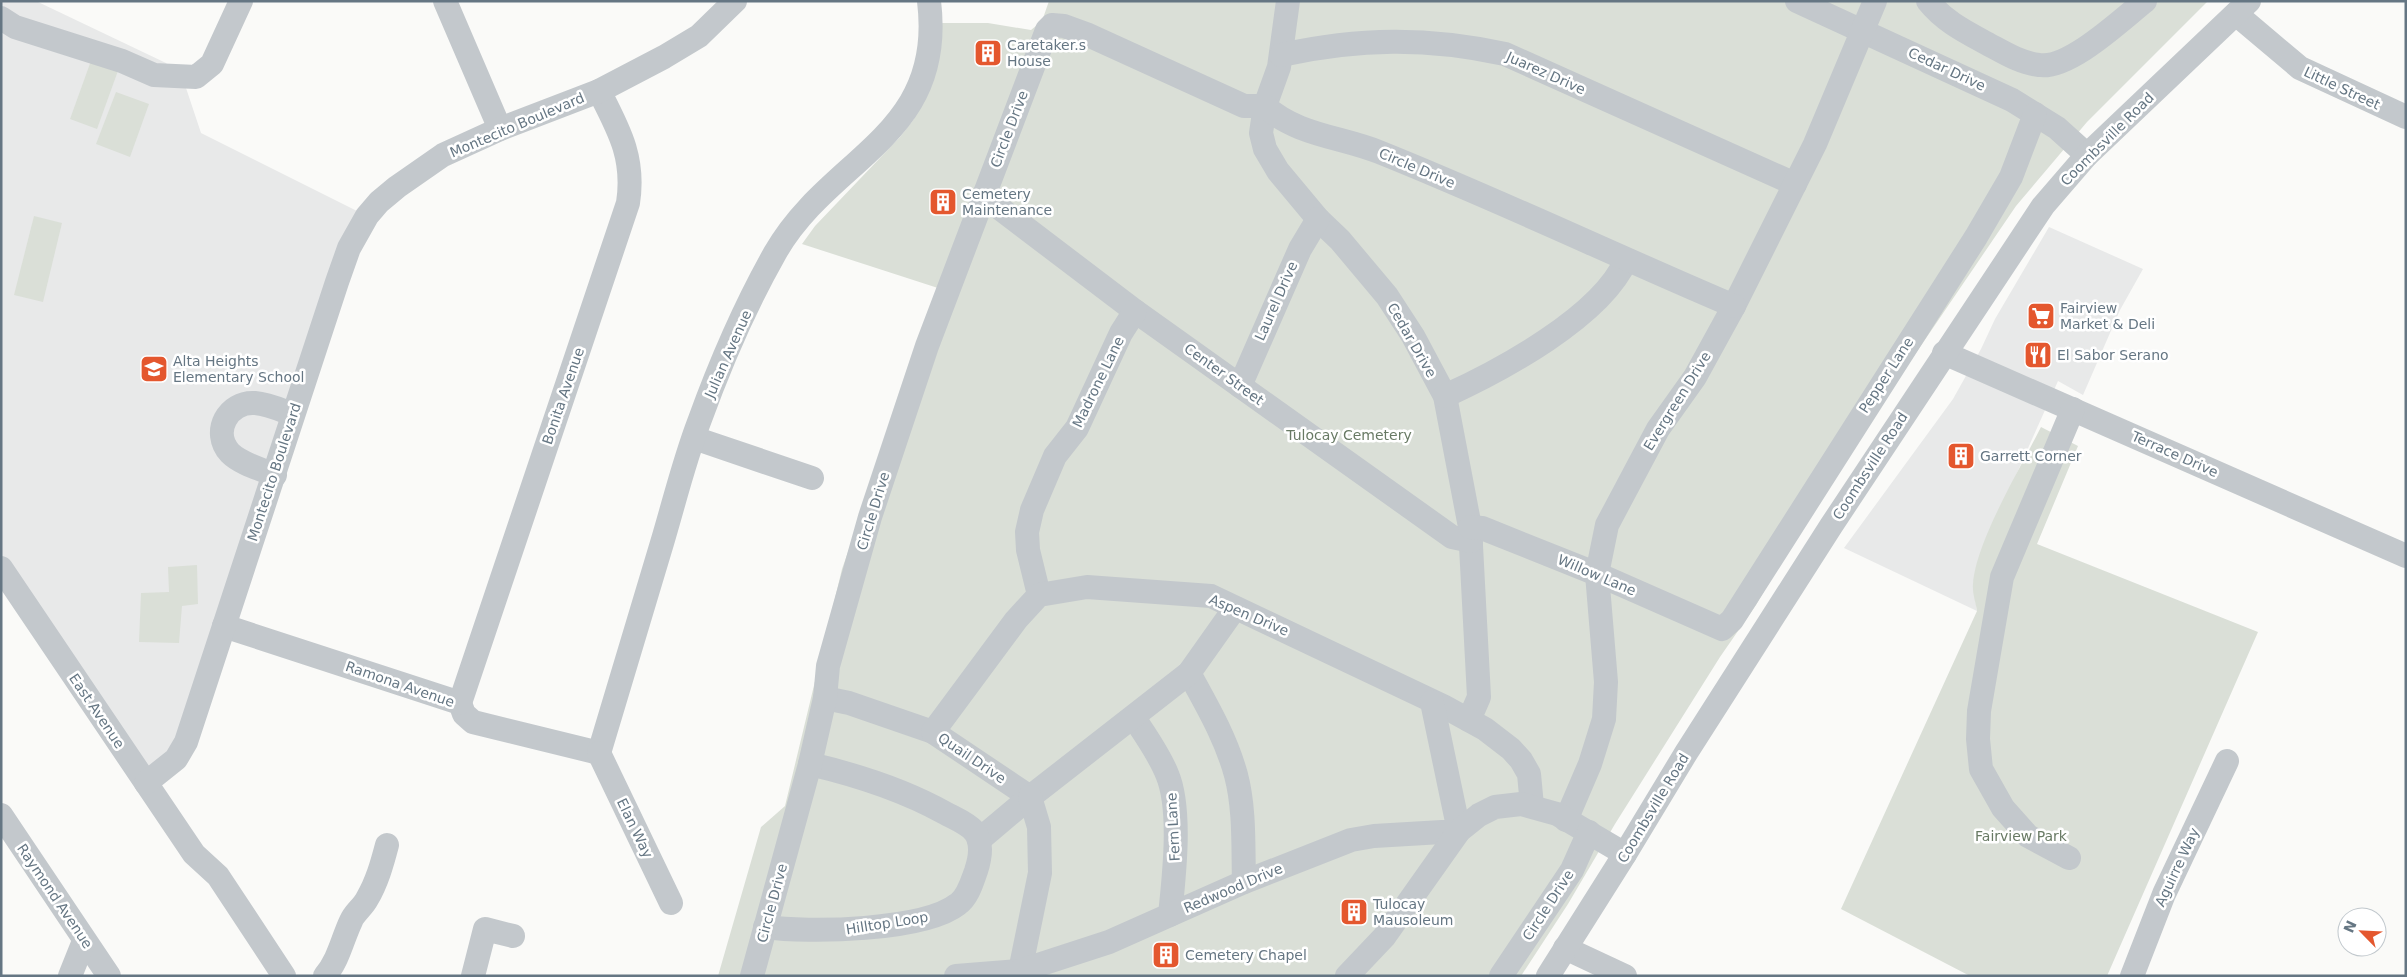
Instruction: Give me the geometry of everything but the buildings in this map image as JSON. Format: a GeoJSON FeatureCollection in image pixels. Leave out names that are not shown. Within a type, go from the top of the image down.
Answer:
{"type":"FeatureCollection","features":[{"type":"Feature","properties":{"kind":"street"},"geometry":{"type":"LineString","coordinates":[[1,18],[15,27],[122,61],[154,75],[186,78],[196,77],[212,64],[241,1]]}},
{"type":"Feature","properties":{"kind":"street"},"geometry":{"type":"LineString","coordinates":[[445,1],[500,129]]}},
{"type":"Feature","properties":{"kind":"street","name":"Montecito Boulevard"},"geometry":{"type":"LineString","coordinates":[[146,783],[176,759],[181,752],[275,475],[292,414],[349,248],[367,216],[379,202],[397,187],[443,156],[500,129],[599,91],[664,57],[700,36],[735,1]]}},
{"type":"Feature","properties":{"kind":"street","name":"Julian Avenue"},"geometry":{"type":"LineString","coordinates":[[598,753],[694,438],[733,338],[776,252],[810,206],[892,129],[914,98],[927,62],[932,25],[929,1]]}},
{"type":"Feature","properties":{"kind":"street","name":"Cedar Drive"},"geometry":{"type":"LineString","coordinates":[[1288,1],[1279,67],[1265,106],[1261,133],[1265,149],[1278,171],[1387,296],[1413,336],[1445,396],[1470,534],[1479,697],[1469,720]]}},
{"type":"Feature","properties":{"kind":"street","name":"Cedar Drive"},"geometry":{"type":"LineString","coordinates":[[1797,1],[1988,88],[2056,128],[2087,155]]}},
{"type":"Feature","properties":{"kind":"street","name":"Evergreen Drive"},"geometry":{"type":"LineString","coordinates":[[1566,820],[1590,764],[1604,720],[1606,682],[1597,574],[1607,525],[1658,429],[1695,377],[1734,306],[1826,119],[1836,91],[1875,1]]}},
{"type":"Feature","properties":{"kind":"street"},"geometry":{"type":"LineString","coordinates":[[1928,1],[1948,22],[2001,51],[2038,65],[2046,66],[2063,62],[2146,1]]}},
{"type":"Feature","properties":{"kind":"street","name":"Little Street"},"geometry":{"type":"LineString","coordinates":[[2243,8],[2300,68],[2406,117]]}},
{"type":"Feature","properties":{"kind":"street","name":"Coombsville Road"},"geometry":{"type":"LineString","coordinates":[[1548,976],[1625,854],[1686,752],[1944,353],[1958,336],[2043,206],[2087,155],[2243,8]]}},
{"type":"Feature","properties":{"kind":"street","name":"Circle Drive"},"geometry":{"type":"LineString","coordinates":[[752,976],[810,764],[825,698],[828,666],[870,517],[927,346],[1047,30],[1052,25],[1064,26],[1086,34],[1244,106],[1265,106],[1277,118],[1292,125],[1377,151],[1734,306]]}},
{"type":"Feature","properties":{"kind":"street","name":"Juarez Drive"},"geometry":{"type":"LineString","coordinates":[[1281,54],[1325,46],[1413,40],[1464,45],[1505,54],[1794,184]]}},
{"type":"Feature","properties":{"kind":"street"},"geometry":{"type":"LineString","coordinates":[[1988,88],[2001,51]]}},
{"type":"Feature","properties":{"kind":"street","name":"Bonita Avenue"},"geometry":{"type":"LineString","coordinates":[[460,703],[628,203],[631,187],[630,165],[616,122],[599,91]]}},
{"type":"Feature","properties":{"kind":"street","name":"Pepper Lane"},"geometry":{"type":"LineString","coordinates":[[1722,630],[1732,620],[1872,396],[1976,237],[2012,176],[2035,114]]}},
{"type":"Feature","properties":{"kind":"street","name":"Center Street"},"geometry":{"type":"LineString","coordinates":[[985,193],[998,207],[1135,310],[1452,537],[1470,534]]}},
{"type":"Feature","properties":{"kind":"street","name":"Laurel Drive"},"geometry":{"type":"LineString","coordinates":[[1240,386],[1300,248],[1318,219]]}},
{"type":"Feature","properties":{"kind":"street"},"geometry":{"type":"LineString","coordinates":[[1445,396],[1489,376],[1531,350],[1588,308],[1613,281],[1626,260]]}},
{"type":"Feature","properties":{"kind":"street","name":"Madrone Lane"},"geometry":{"type":"LineString","coordinates":[[1039,595],[1028,550],[1027,532],[1032,510],[1055,456],[1077,428],[1121,333],[1135,310]]}},
{"type":"Feature","properties":{"kind":"street","name":"Terrace Drive"},"geometry":{"type":"LineString","coordinates":[[1944,353],[1967,365],[2073,409],[2406,556]]}},
{"type":"Feature","properties":{"kind":"street"},"geometry":{"type":"LineString","coordinates":[[275,475],[231,454],[221,436],[222,424],[229,414],[245,404],[263,404],[292,414]]}},
{"type":"Feature","properties":{"kind":"street"},"geometry":{"type":"LineString","coordinates":[[2069,858],[2028,836],[2003,808],[1981,768],[1978,739],[1979,711],[2002,577],[2073,409]]}},
{"type":"Feature","properties":{"kind":"street"},"geometry":{"type":"LineString","coordinates":[[694,438],[812,478]]}},
{"type":"Feature","properties":{"kind":"street","name":"Willow Lane"},"geometry":{"type":"LineString","coordinates":[[1470,534],[1482,528],[1597,574],[1722,630]]}},
{"type":"Feature","properties":{"kind":"street","name":"East Avenue"},"geometry":{"type":"LineString","coordinates":[[1,568],[194,854],[218,876],[284,976]]}},
{"type":"Feature","properties":{"kind":"street","name":"Aspen Drive"},"geometry":{"type":"LineString","coordinates":[[1039,595],[1087,586],[1211,596],[1486,729],[1511,749],[1521,760],[1529,774],[1532,806]]}},
{"type":"Feature","properties":{"kind":"street"},"geometry":{"type":"LineString","coordinates":[[933,732],[1010,628],[1039,595]]}},
{"type":"Feature","properties":{"kind":"street"},"geometry":{"type":"LineString","coordinates":[[810,764],[854,774],[913,795],[974,831],[979,840],[1030,797],[1189,674],[1235,608]]}},
{"type":"Feature","properties":{"kind":"street","name":"Ramona Avenue"},"geometry":{"type":"LineString","coordinates":[[224,626],[460,703],[464,714],[473,722],[598,753]]}},
{"type":"Feature","properties":{"kind":"street"},"geometry":{"type":"LineString","coordinates":[[1189,674],[1227,747],[1236,776],[1240,803],[1244,882]]}},
{"type":"Feature","properties":{"kind":"street","name":"Quail Drive"},"geometry":{"type":"LineString","coordinates":[[825,698],[849,703],[933,732],[1030,797]]}},
{"type":"Feature","properties":{"kind":"street"},"geometry":{"type":"LineString","coordinates":[[1432,702],[1459,831]]}},
{"type":"Feature","properties":{"kind":"street","name":"Fern Lane"},"geometry":{"type":"LineString","coordinates":[[1134,718],[1153,746],[1168,775],[1174,796],[1176,861],[1170,915]]}},
{"type":"Feature","properties":{"kind":"street","name":"Elan Way"},"geometry":{"type":"LineString","coordinates":[[598,753],[671,903]]}},
{"type":"Feature","properties":{"kind":"street","name":"Aguirre Way"},"geometry":{"type":"LineString","coordinates":[[2132,976],[2164,894],[2227,761]]}},
{"type":"Feature","properties":{"kind":"street"},"geometry":{"type":"LineString","coordinates":[[1018,973],[1040,873],[1039,827],[1030,797]]}},
{"type":"Feature","properties":{"kind":"street"},"geometry":{"type":"LineString","coordinates":[[1347,976],[1384,937],[1459,831],[1479,815],[1494,807],[1514,804],[1532,806],[1566,820],[1625,854]]}},
{"type":"Feature","properties":{"kind":"street","name":"Raymond Avenue"},"geometry":{"type":"LineString","coordinates":[[1,815],[109,976]]}},
{"type":"Feature","properties":{"kind":"street","name":"Redwood Drive"},"geometry":{"type":"LineString","coordinates":[[956,976],[986,972],[1018,973],[1109,942],[1244,882],[1351,840],[1374,836],[1459,831]]}},
{"type":"Feature","properties":{"kind":"street","name":"Circle Drive"},"geometry":{"type":"LineString","coordinates":[[1501,976],[1572,870],[1589,832]]}},
{"type":"Feature","properties":{"kind":"street","name":"Hilltop Loop"},"geometry":{"type":"LineString","coordinates":[[765,927],[804,931],[841,930],[929,918],[944,913],[961,902],[972,885],[980,858],[979,840]]}},
{"type":"Feature","properties":{"kind":"street"},"geometry":{"type":"LineString","coordinates":[[325,976],[341,951],[351,919],[367,900],[378,879],[387,845]]}},
{"type":"Feature","properties":{"kind":"street","name":"East Avenue"},"geometry":{"type":"LineString","coordinates":[[194,854],[200,877],[264,976]]}},
{"type":"Feature","properties":{"kind":"street"},"geometry":{"type":"LineString","coordinates":[[473,976],[485,929],[513,936]]}},
{"type":"Feature","properties":{"kind":"street"},"geometry":{"type":"LineString","coordinates":[[70,976],[84,941]]}},
{"type":"Feature","properties":{"kind":"street"},"geometry":{"type":"LineString","coordinates":[[1565,948],[1626,976]]}},
{"type":"Feature","properties":{"kind":"shaded area","name":"Alta Heights Elementary School"},"geometry":{"type":"Polygon","coordinates":[[[1,1],[36,1],[166,63],[185,85],[201,133],[367,216],[186,742],[146,783],[1,568],[1,1]]]}},
{"type":"Feature","properties":{"kind":"shaded area"},"geometry":{"type":"Polygon","coordinates":[[[2049,227],[2143,269],[2120,310],[2083,395],[2058,381],[1979,558],[1973,585],[1977,611],[1844,548],[1953,399],[1981,349],[1995,319],[2049,227]]]}},
{"type":"Feature","properties":{"kind":"green space","name":"Tulocay Cemetery"},"geometry":{"type":"Polygon","coordinates":[[[1049,1],[2208,1],[2087,122],[2016,206],[1903,372],[1799,531],[1756,605],[1720,657],[1615,824],[1568,904],[1521,976],[718,976],[761,827],[785,806],[842,569],[941,289],[802,244],[815,226],[900,137],[914,119],[938,23],[988,23],[1031,30],[1042,21],[1049,1]]]}},
{"type":"Feature","properties":{"kind":"green space"},"geometry":{"type":"Polygon","coordinates":[[[92,58],[119,68],[97,129],[70,119],[92,58]]]}},
{"type":"Feature","properties":{"kind":"green space"},"geometry":{"type":"Polygon","coordinates":[[[116,92],[149,104],[130,157],[96,144],[116,92]]]}},
{"type":"Feature","properties":{"kind":"green space"},"geometry":{"type":"Polygon","coordinates":[[[34,216],[62,223],[43,302],[14,295],[34,216]]]}},
{"type":"Feature","properties":{"kind":"green space","name":"Fairview Park"},"geometry":{"type":"Polygon","coordinates":[[[2041,427],[2078,446],[2037,544],[2258,632],[2107,976],[1970,976],[1841,909],[1977,611],[1973,584],[1982,547],[2001,504],[2041,427]]]}},
{"type":"Feature","properties":{"kind":"green space"},"geometry":{"type":"Polygon","coordinates":[[[197,565],[198,604],[182,606],[179,643],[139,642],[141,593],[169,592],[168,567],[197,565]]]}},
{"type":"Feature","properties":{"kind":"place","name":"Caretaker.s House"},"geometry":{"type":"Point","coordinates":[988,53]}},
{"type":"Feature","properties":{"kind":"place","name":"Cemetery Maintenance"},"geometry":{"type":"Point","coordinates":[943,202]}},
{"type":"Feature","properties":{"kind":"place","name":"Fairview Market & Deli"},"geometry":{"type":"Point","coordinates":[2041,316]}},
{"type":"Feature","properties":{"kind":"place","name":"El Sabor Serano"},"geometry":{"type":"Point","coordinates":[2038,355]}},
{"type":"Feature","properties":{"kind":"place","name":"Alta Heights Elementary School"},"geometry":{"type":"Point","coordinates":[154,369]}},
{"type":"Feature","properties":{"kind":"place","name":"Garrett Corner"},"geometry":{"type":"Point","coordinates":[1961,456]}},
{"type":"Feature","properties":{"kind":"place","name":"Tulocay Mausoleum"},"geometry":{"type":"Point","coordinates":[1354,912]}},
{"type":"Feature","properties":{"kind":"place","name":"Cemetery Chapel"},"geometry":{"type":"Point","coordinates":[1166,955]}}]}
